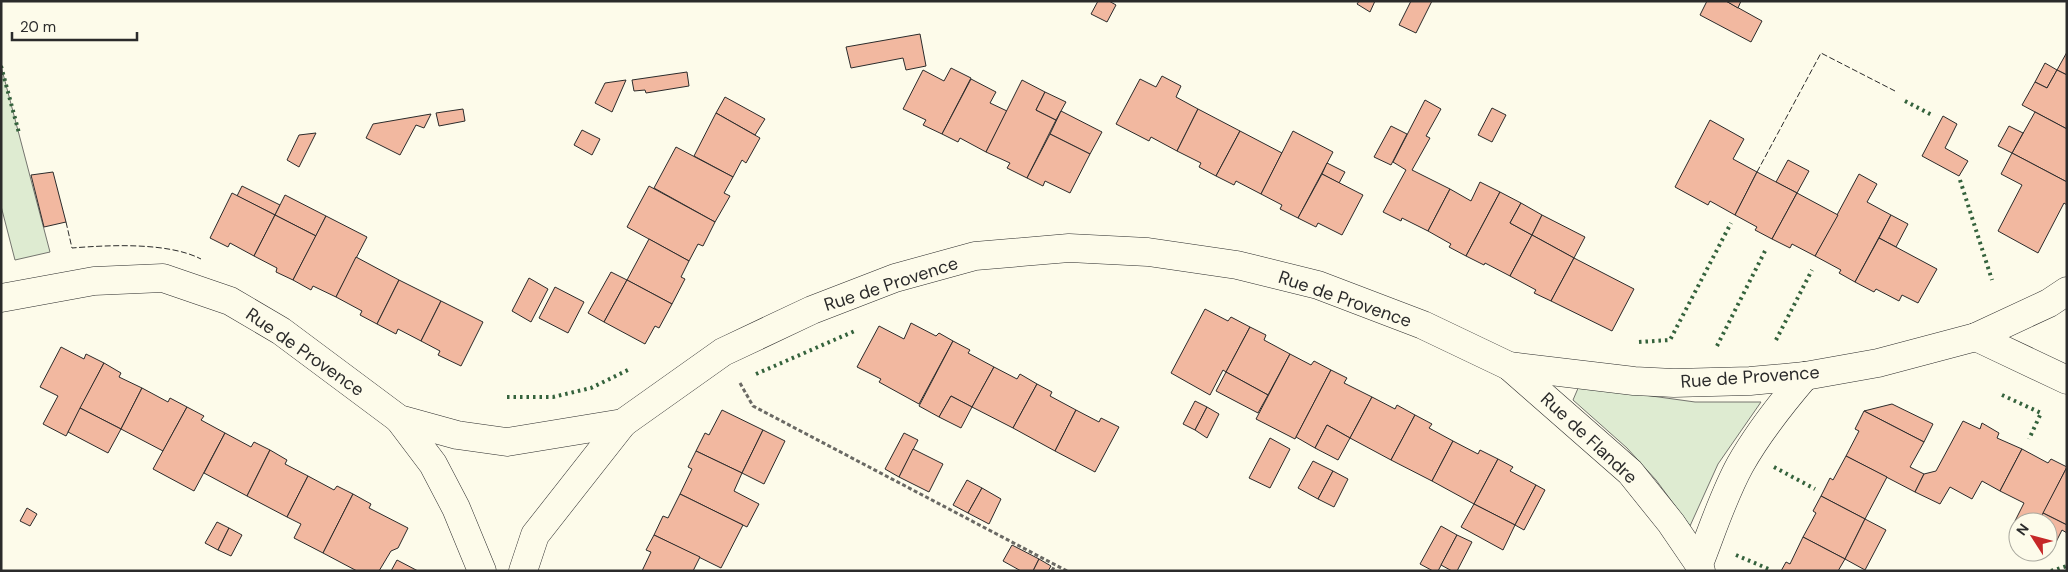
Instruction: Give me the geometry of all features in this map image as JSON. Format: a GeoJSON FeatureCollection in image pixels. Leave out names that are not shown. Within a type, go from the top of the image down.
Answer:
{"type":"FeatureCollection","features":[{"type":"Feature","properties":{"kind":"street","name":"Rue de Provence"},"geometry":{"type":"LineString","coordinates":[[524,571],[535,535],[623,423],[723,352],[812,310],[895,278],[975,256],[1069,248],[1148,252],[1237,265],[1318,286],[1423,325],[1509,366],[1634,381],[1674,383],[1750,381],[1805,376],[1878,362],[1976,337],[2049,303],[2067,291]]}},
{"type":"Feature","properties":{"kind":"street","name":"Rue de Provence"},"geometry":{"type":"LineString","coordinates":[[1,298],[94,281],[164,278],[230,301],[281,331],[399,418],[433,464],[456,508],[482,571]]}},
{"type":"Feature","properties":{"kind":"street"},"geometry":{"type":"LineString","coordinates":[[1976,337],[2067,380]]}},
{"type":"Feature","properties":{"kind":"street","name":"Rue de Flandre"},"geometry":{"type":"LineString","coordinates":[[1509,366],[1630,472],[1671,523],[1700,567]]}},
{"type":"Feature","properties":{"kind":"street","name":"Rue de Flandre"},"geometry":{"type":"LineString","coordinates":[[1700,567],[1720,508],[1740,465],[1771,416],[1805,376]]}},
{"type":"Feature","properties":{"kind":"street","name":"Rue de Provence"},"geometry":{"type":"LineString","coordinates":[[399,418],[456,435],[507,442],[623,423]]}},
{"type":"Feature","properties":{"kind":"path"},"geometry":{"type":"LineString","coordinates":[[723,352],[753,406],[1066,571]]}},
{"type":"Feature","properties":{"kind":"path"},"geometry":{"type":"LineString","coordinates":[[1052,571],[1055,565]]}},
{"type":"Feature","properties":{"kind":"green space"},"geometry":{"type":"Polygon","coordinates":[[[1,66],[50,252],[15,260],[1,206],[1,66]]]}},
{"type":"Feature","properties":{"kind":"green space"},"geometry":{"type":"Polygon","coordinates":[[[1579,386],[1695,402],[1761,402],[1718,464],[1690,526],[1656,480],[1627,448],[1573,400],[1579,386]]]}},
{"type":"Feature","properties":{"kind":"building"},"geometry":{"type":"Polygon","coordinates":[[[1098,1],[1109,1],[1116,5],[1107,22],[1091,14],[1098,1]]]}},
{"type":"Feature","properties":{"kind":"building"},"geometry":{"type":"Polygon","coordinates":[[[1359,1],[1375,1],[1370,12],[1357,4],[1359,1]]]}},
{"type":"Feature","properties":{"kind":"building"},"geometry":{"type":"Polygon","coordinates":[[[1411,1],[1432,1],[1416,33],[1399,25],[1411,1]]]}},
{"type":"Feature","properties":{"kind":"building"},"geometry":{"type":"Polygon","coordinates":[[[1707,1],[1726,1],[1762,21],[1751,42],[1700,15],[1707,1]]]}},
{"type":"Feature","properties":{"kind":"building"},"geometry":{"type":"Polygon","coordinates":[[[1726,1],[1741,1],[1738,8],[1726,1]]]}},
{"type":"Feature","properties":{"kind":"building"},"geometry":{"type":"Polygon","coordinates":[[[920,34],[926,66],[906,70],[903,58],[851,68],[846,47],[920,34]]]}},
{"type":"Feature","properties":{"kind":"building"},"geometry":{"type":"Polygon","coordinates":[[[2067,52],[2067,75],[2057,70],[2067,52]]]}},
{"type":"Feature","properties":{"kind":"building"},"geometry":{"type":"Polygon","coordinates":[[[2045,63],[2057,70],[2047,88],[2035,82],[2045,63]]]}},
{"type":"Feature","properties":{"kind":"building"},"geometry":{"type":"Polygon","coordinates":[[[951,68],[971,78],[942,134],[923,125],[926,120],[903,109],[923,70],[944,81],[951,68]]]}},
{"type":"Feature","properties":{"kind":"building"},"geometry":{"type":"Polygon","coordinates":[[[2057,70],[2067,75],[2067,129],[2022,105],[2035,82],[2047,88],[2057,70]]]}},
{"type":"Feature","properties":{"kind":"building"},"geometry":{"type":"Polygon","coordinates":[[[687,72],[689,86],[646,93],[645,90],[634,91],[632,80],[687,72]]]}},
{"type":"Feature","properties":{"kind":"building"},"geometry":{"type":"Polygon","coordinates":[[[1162,76],[1181,86],[1176,97],[1198,109],[1177,151],[1151,137],[1149,141],[1116,124],[1140,79],[1156,87],[1162,76]]]}},
{"type":"Feature","properties":{"kind":"building"},"geometry":{"type":"Polygon","coordinates":[[[971,79],[996,92],[990,103],[1007,111],[986,152],[960,138],[958,142],[942,134],[971,79]]]}},
{"type":"Feature","properties":{"kind":"building"},"geometry":{"type":"Polygon","coordinates":[[[626,80],[612,112],[595,103],[605,83],[626,80]]]}},
{"type":"Feature","properties":{"kind":"building"},"geometry":{"type":"Polygon","coordinates":[[[1022,80],[1045,92],[1036,110],[1056,120],[1027,178],[1007,168],[1010,163],[986,152],[1022,80]]]}},
{"type":"Feature","properties":{"kind":"building"},"geometry":{"type":"Polygon","coordinates":[[[1045,92],[1066,102],[1056,120],[1036,110],[1045,92]]]}},
{"type":"Feature","properties":{"kind":"building"},"geometry":{"type":"Polygon","coordinates":[[[725,97],[765,119],[755,135],[716,113],[725,97]]]}},
{"type":"Feature","properties":{"kind":"building"},"geometry":{"type":"Polygon","coordinates":[[[1425,100],[1441,109],[1426,136],[1430,138],[1412,170],[1450,189],[1428,231],[1402,218],[1401,221],[1383,212],[1406,170],[1393,162],[1425,100]]]}},
{"type":"Feature","properties":{"kind":"building"},"geometry":{"type":"Polygon","coordinates":[[[1492,108],[1506,115],[1492,142],[1478,135],[1492,108]]]}},
{"type":"Feature","properties":{"kind":"building"},"geometry":{"type":"Polygon","coordinates":[[[463,109],[465,121],[439,126],[436,113],[463,109]]]}},
{"type":"Feature","properties":{"kind":"building"},"geometry":{"type":"Polygon","coordinates":[[[1198,109],[1240,131],[1216,176],[1199,167],[1201,163],[1177,151],[1198,109]]]}},
{"type":"Feature","properties":{"kind":"building"},"geometry":{"type":"Polygon","coordinates":[[[1061,111],[1102,132],[1090,154],[1050,134],[1061,111]]]}},
{"type":"Feature","properties":{"kind":"building"},"geometry":{"type":"Polygon","coordinates":[[[2035,112],[2067,129],[2067,182],[2012,153],[2035,112]]]}},
{"type":"Feature","properties":{"kind":"building"},"geometry":{"type":"Polygon","coordinates":[[[716,113],[760,138],[746,163],[742,160],[733,177],[694,156],[716,113]]]}},
{"type":"Feature","properties":{"kind":"building"},"geometry":{"type":"Polygon","coordinates":[[[431,114],[424,128],[416,125],[400,155],[366,138],[373,124],[431,114]]]}},
{"type":"Feature","properties":{"kind":"building"},"geometry":{"type":"Polygon","coordinates":[[[1943,116],[1957,124],[1945,148],[1968,161],[1959,176],[1922,156],[1943,116]]]}},
{"type":"Feature","properties":{"kind":"building"},"geometry":{"type":"Polygon","coordinates":[[[1710,120],[1744,139],[1733,159],[1757,172],[1735,215],[1710,201],[1708,205],[1675,187],[1710,120]]]}},
{"type":"Feature","properties":{"kind":"building"},"geometry":{"type":"Polygon","coordinates":[[[1391,126],[1407,134],[1391,165],[1374,157],[1391,126]]]}},
{"type":"Feature","properties":{"kind":"building"},"geometry":{"type":"Polygon","coordinates":[[[2009,126],[2023,133],[2012,153],[1998,146],[2009,126]]]}},
{"type":"Feature","properties":{"kind":"building"},"geometry":{"type":"Polygon","coordinates":[[[582,130],[600,139],[592,155],[574,145],[582,130]]]}},
{"type":"Feature","properties":{"kind":"building"},"geometry":{"type":"Polygon","coordinates":[[[1240,131],[1282,153],[1261,194],[1236,181],[1234,185],[1216,176],[1240,131]]]}},
{"type":"Feature","properties":{"kind":"building"},"geometry":{"type":"Polygon","coordinates":[[[1293,131],[1333,152],[1298,218],[1280,209],[1282,205],[1261,194],[1293,131]]]}},
{"type":"Feature","properties":{"kind":"building"},"geometry":{"type":"Polygon","coordinates":[[[316,133],[299,167],[287,160],[299,135],[316,133]]]}},
{"type":"Feature","properties":{"kind":"building"},"geometry":{"type":"Polygon","coordinates":[[[1050,134],[1090,154],[1070,193],[1045,181],[1043,186],[1027,178],[1050,134]]]}},
{"type":"Feature","properties":{"kind":"building"},"geometry":{"type":"Polygon","coordinates":[[[676,147],[733,177],[724,193],[730,196],[715,222],[654,188],[676,147]]]}},
{"type":"Feature","properties":{"kind":"building"},"geometry":{"type":"Polygon","coordinates":[[[2012,153],[2067,182],[2067,205],[2064,203],[2038,253],[1998,231],[2022,185],[2001,174],[2012,153]]]}},
{"type":"Feature","properties":{"kind":"building"},"geometry":{"type":"Polygon","coordinates":[[[1788,160],[1809,171],[1797,193],[1776,182],[1788,160]]]}},
{"type":"Feature","properties":{"kind":"building"},"geometry":{"type":"Polygon","coordinates":[[[1327,163],[1345,172],[1339,183],[1322,174],[1327,163]]]}},
{"type":"Feature","properties":{"kind":"building"},"geometry":{"type":"Polygon","coordinates":[[[53,172],[66,222],[44,227],[31,175],[53,172]]]}},
{"type":"Feature","properties":{"kind":"building"},"geometry":{"type":"Polygon","coordinates":[[[1757,172],[1797,193],[1772,239],[1755,230],[1757,227],[1735,215],[1757,172]]]}},
{"type":"Feature","properties":{"kind":"building"},"geometry":{"type":"Polygon","coordinates":[[[1322,174],[1363,195],[1342,235],[1318,223],[1316,227],[1298,218],[1322,174]]]}},
{"type":"Feature","properties":{"kind":"building"},"geometry":{"type":"Polygon","coordinates":[[[1859,174],[1877,184],[1867,202],[1891,215],[1855,282],[1839,273],[1841,270],[1815,256],[1859,174]]]}},
{"type":"Feature","properties":{"kind":"building"},"geometry":{"type":"Polygon","coordinates":[[[1480,182],[1500,192],[1466,256],[1449,247],[1451,244],[1428,231],[1450,189],[1471,201],[1480,182]]]}},
{"type":"Feature","properties":{"kind":"building"},"geometry":{"type":"Polygon","coordinates":[[[242,186],[280,205],[275,215],[237,196],[242,186]]]}},
{"type":"Feature","properties":{"kind":"building"},"geometry":{"type":"Polygon","coordinates":[[[649,186],[715,222],[703,246],[698,244],[689,261],[627,227],[649,186]]]}},
{"type":"Feature","properties":{"kind":"building"},"geometry":{"type":"Polygon","coordinates":[[[1500,192],[1521,203],[1510,223],[1532,235],[1510,276],[1466,256],[1500,192]]]}},
{"type":"Feature","properties":{"kind":"building"},"geometry":{"type":"Polygon","coordinates":[[[232,193],[275,215],[254,256],[230,243],[228,247],[210,238],[232,193]]]}},
{"type":"Feature","properties":{"kind":"building"},"geometry":{"type":"Polygon","coordinates":[[[1797,193],[1838,215],[1815,256],[1792,244],[1790,248],[1772,239],[1797,193]]]}},
{"type":"Feature","properties":{"kind":"building"},"geometry":{"type":"Polygon","coordinates":[[[285,195],[326,216],[316,236],[275,215],[285,195]]]}},
{"type":"Feature","properties":{"kind":"building"},"geometry":{"type":"Polygon","coordinates":[[[1521,203],[1542,215],[1532,235],[1510,223],[1521,203]]]}},
{"type":"Feature","properties":{"kind":"building"},"geometry":{"type":"Polygon","coordinates":[[[275,215],[316,236],[293,280],[276,272],[277,268],[254,256],[275,215]]]}},
{"type":"Feature","properties":{"kind":"building"},"geometry":{"type":"Polygon","coordinates":[[[1542,215],[1585,237],[1574,258],[1532,235],[1542,215]]]}},
{"type":"Feature","properties":{"kind":"building"},"geometry":{"type":"Polygon","coordinates":[[[1891,215],[1908,224],[1896,247],[1879,238],[1891,215]]]}},
{"type":"Feature","properties":{"kind":"building"},"geometry":{"type":"Polygon","coordinates":[[[326,216],[367,237],[336,297],[313,286],[311,290],[293,280],[326,216]]]}},
{"type":"Feature","properties":{"kind":"building"},"geometry":{"type":"Polygon","coordinates":[[[1532,235],[1574,258],[1551,301],[1534,293],[1536,290],[1510,276],[1532,235]]]}},
{"type":"Feature","properties":{"kind":"building"},"geometry":{"type":"Polygon","coordinates":[[[1879,238],[1937,269],[1918,303],[1902,295],[1899,301],[1876,289],[1874,292],[1855,282],[1879,238]]]}},
{"type":"Feature","properties":{"kind":"building"},"geometry":{"type":"Polygon","coordinates":[[[649,239],[689,261],[681,277],[685,279],[672,304],[627,280],[649,239]]]}},
{"type":"Feature","properties":{"kind":"building"},"geometry":{"type":"Polygon","coordinates":[[[356,257],[399,280],[377,324],[360,315],[362,311],[336,297],[356,257]]]}},
{"type":"Feature","properties":{"kind":"building"},"geometry":{"type":"Polygon","coordinates":[[[1574,258],[1634,289],[1612,331],[1551,301],[1574,258]]]}},
{"type":"Feature","properties":{"kind":"building"},"geometry":{"type":"Polygon","coordinates":[[[611,272],[627,280],[604,322],[588,313],[611,272]]]}},
{"type":"Feature","properties":{"kind":"building"},"geometry":{"type":"Polygon","coordinates":[[[529,278],[548,289],[531,322],[512,311],[529,278]]]}},
{"type":"Feature","properties":{"kind":"building"},"geometry":{"type":"Polygon","coordinates":[[[399,280],[441,301],[421,341],[398,329],[396,334],[377,324],[399,280]]]}},
{"type":"Feature","properties":{"kind":"building"},"geometry":{"type":"Polygon","coordinates":[[[627,280],[672,304],[659,328],[655,326],[645,344],[604,322],[627,280]]]}},
{"type":"Feature","properties":{"kind":"building"},"geometry":{"type":"Polygon","coordinates":[[[555,287],[584,302],[568,333],[539,318],[555,287]]]}},
{"type":"Feature","properties":{"kind":"building"},"geometry":{"type":"Polygon","coordinates":[[[441,301],[483,322],[461,366],[438,355],[440,351],[421,341],[441,301]]]}},
{"type":"Feature","properties":{"kind":"building"},"geometry":{"type":"Polygon","coordinates":[[[1205,309],[1228,321],[1231,317],[1250,327],[1226,372],[1223,370],[1210,395],[1171,373],[1205,309]]]}},
{"type":"Feature","properties":{"kind":"building"},"geometry":{"type":"Polygon","coordinates":[[[911,323],[936,336],[939,333],[953,341],[919,404],[879,382],[881,379],[857,367],[879,326],[904,339],[911,323]]]}},
{"type":"Feature","properties":{"kind":"building"},"geometry":{"type":"Polygon","coordinates":[[[1250,327],[1266,335],[1264,340],[1290,354],[1268,395],[1226,372],[1250,327]]]}},
{"type":"Feature","properties":{"kind":"building"},"geometry":{"type":"Polygon","coordinates":[[[953,341],[970,350],[968,353],[994,367],[972,407],[951,396],[939,417],[919,406],[953,341]]]}},
{"type":"Feature","properties":{"kind":"building"},"geometry":{"type":"Polygon","coordinates":[[[61,347],[84,359],[86,354],[104,363],[66,436],[43,424],[58,396],[40,387],[61,347]]]}},
{"type":"Feature","properties":{"kind":"building"},"geometry":{"type":"Polygon","coordinates":[[[1290,354],[1311,365],[1314,361],[1331,370],[1295,439],[1256,419],[1290,354]]]}},
{"type":"Feature","properties":{"kind":"building"},"geometry":{"type":"Polygon","coordinates":[[[104,363],[121,373],[119,377],[142,388],[121,429],[80,408],[104,363]]]}},
{"type":"Feature","properties":{"kind":"building"},"geometry":{"type":"Polygon","coordinates":[[[994,367],[1017,379],[1020,374],[1037,384],[1013,428],[972,407],[994,367]]]}},
{"type":"Feature","properties":{"kind":"building"},"geometry":{"type":"Polygon","coordinates":[[[1331,370],[1347,378],[1344,383],[1372,397],[1350,438],[1327,425],[1315,448],[1296,437],[1331,370]]]}},
{"type":"Feature","properties":{"kind":"building"},"geometry":{"type":"Polygon","coordinates":[[[1226,372],[1268,395],[1258,413],[1216,391],[1226,372]]]}},
{"type":"Feature","properties":{"kind":"building"},"geometry":{"type":"Polygon","coordinates":[[[1037,384],[1052,392],[1050,396],[1076,410],[1055,451],[1013,428],[1037,384]]]}},
{"type":"Feature","properties":{"kind":"building"},"geometry":{"type":"Polygon","coordinates":[[[142,388],[168,402],[170,398],[187,407],[163,451],[121,429],[142,388]]]}},
{"type":"Feature","properties":{"kind":"building"},"geometry":{"type":"Polygon","coordinates":[[[951,396],[972,407],[961,428],[939,417],[951,396]]]}},
{"type":"Feature","properties":{"kind":"building"},"geometry":{"type":"Polygon","coordinates":[[[1372,397],[1395,409],[1397,405],[1415,415],[1391,460],[1350,438],[1372,397]]]}},
{"type":"Feature","properties":{"kind":"building"},"geometry":{"type":"Polygon","coordinates":[[[1195,401],[1207,407],[1195,430],[1183,424],[1195,401]]]}},
{"type":"Feature","properties":{"kind":"building"},"geometry":{"type":"Polygon","coordinates":[[[1892,404],[1933,424],[1924,442],[1864,411],[1892,404]]]}},
{"type":"Feature","properties":{"kind":"building"},"geometry":{"type":"Polygon","coordinates":[[[187,407],[204,416],[201,420],[225,433],[194,491],[153,469],[187,407]]]}},
{"type":"Feature","properties":{"kind":"building"},"geometry":{"type":"Polygon","coordinates":[[[1207,407],[1219,414],[1207,438],[1195,430],[1207,407]]]}},
{"type":"Feature","properties":{"kind":"building"},"geometry":{"type":"Polygon","coordinates":[[[80,408],[121,429],[108,453],[68,432],[80,408]]]}},
{"type":"Feature","properties":{"kind":"building"},"geometry":{"type":"Polygon","coordinates":[[[722,410],[763,430],[742,473],[696,451],[705,433],[709,435],[722,410]]]}},
{"type":"Feature","properties":{"kind":"building"},"geometry":{"type":"Polygon","coordinates":[[[1076,410],[1099,422],[1101,418],[1119,427],[1095,472],[1055,451],[1076,410]]]}},
{"type":"Feature","properties":{"kind":"building"},"geometry":{"type":"Polygon","coordinates":[[[1864,411],[1924,442],[1910,467],[1924,474],[1915,492],[1846,456],[1859,431],[1855,429],[1864,411]]]}},
{"type":"Feature","properties":{"kind":"building"},"geometry":{"type":"Polygon","coordinates":[[[1415,415],[1432,424],[1429,428],[1453,441],[1432,481],[1391,460],[1415,415]]]}},
{"type":"Feature","properties":{"kind":"building"},"geometry":{"type":"Polygon","coordinates":[[[1963,421],[1980,429],[1982,423],[1999,433],[1997,438],[2022,449],[2000,491],[1982,481],[1972,499],[1950,487],[1940,504],[1915,492],[1924,474],[1936,471],[1963,421]]]}},
{"type":"Feature","properties":{"kind":"building"},"geometry":{"type":"Polygon","coordinates":[[[1327,425],[1350,438],[1338,460],[1315,448],[1327,425]]]}},
{"type":"Feature","properties":{"kind":"building"},"geometry":{"type":"Polygon","coordinates":[[[763,430],[785,441],[764,484],[742,473],[763,430]]]}},
{"type":"Feature","properties":{"kind":"building"},"geometry":{"type":"Polygon","coordinates":[[[225,433],[251,447],[254,442],[270,450],[247,496],[204,473],[225,433]]]}},
{"type":"Feature","properties":{"kind":"building"},"geometry":{"type":"Polygon","coordinates":[[[904,433],[918,440],[899,477],[885,469],[904,433]]]}},
{"type":"Feature","properties":{"kind":"building"},"geometry":{"type":"Polygon","coordinates":[[[1270,438],[1290,449],[1270,488],[1249,478],[1270,438]]]}},
{"type":"Feature","properties":{"kind":"building"},"geometry":{"type":"Polygon","coordinates":[[[1453,441],[1478,454],[1480,450],[1498,459],[1474,504],[1432,481],[1453,441]]]}},
{"type":"Feature","properties":{"kind":"building"},"geometry":{"type":"Polygon","coordinates":[[[913,449],[943,464],[929,492],[899,477],[913,449]]]}},
{"type":"Feature","properties":{"kind":"building"},"geometry":{"type":"Polygon","coordinates":[[[2022,449],[2048,463],[2051,459],[2067,467],[2044,512],[2020,512],[2024,503],[2000,491],[2022,449]]]}},
{"type":"Feature","properties":{"kind":"building"},"geometry":{"type":"Polygon","coordinates":[[[270,450],[287,460],[285,464],[308,476],[287,517],[247,496],[270,450]]]}},
{"type":"Feature","properties":{"kind":"building"},"geometry":{"type":"Polygon","coordinates":[[[696,451],[742,473],[734,491],[759,504],[747,527],[680,494],[692,469],[688,467],[696,451]]]}},
{"type":"Feature","properties":{"kind":"building"},"geometry":{"type":"Polygon","coordinates":[[[1846,456],[1887,477],[1865,519],[1821,496],[1830,478],[1833,480],[1846,456]]]}},
{"type":"Feature","properties":{"kind":"building"},"geometry":{"type":"Polygon","coordinates":[[[1498,459],[1513,467],[1510,471],[1536,485],[1515,525],[1474,504],[1498,459]]]}},
{"type":"Feature","properties":{"kind":"building"},"geometry":{"type":"Polygon","coordinates":[[[1313,461],[1333,471],[1318,499],[1298,488],[1313,461]]]}},
{"type":"Feature","properties":{"kind":"building"},"geometry":{"type":"Polygon","coordinates":[[[2067,467],[2067,525],[2058,520],[2058,512],[2044,512],[2067,467]]]}},
{"type":"Feature","properties":{"kind":"building"},"geometry":{"type":"Polygon","coordinates":[[[1333,471],[1348,479],[1334,507],[1318,499],[1333,471]]]}},
{"type":"Feature","properties":{"kind":"building"},"geometry":{"type":"Polygon","coordinates":[[[308,476],[334,490],[337,486],[353,494],[323,553],[294,538],[301,524],[287,517],[308,476]]]}},
{"type":"Feature","properties":{"kind":"building"},"geometry":{"type":"Polygon","coordinates":[[[967,480],[982,488],[968,513],[953,505],[967,480]]]}},
{"type":"Feature","properties":{"kind":"building"},"geometry":{"type":"Polygon","coordinates":[[[1536,485],[1545,490],[1524,530],[1515,525],[1536,485]]]}},
{"type":"Feature","properties":{"kind":"building"},"geometry":{"type":"Polygon","coordinates":[[[982,488],[1001,499],[989,524],[968,513],[982,488]]]}},
{"type":"Feature","properties":{"kind":"building"},"geometry":{"type":"Polygon","coordinates":[[[353,494],[371,504],[369,508],[408,528],[398,548],[391,551],[379,571],[357,571],[323,553],[353,494]]]}},
{"type":"Feature","properties":{"kind":"building"},"geometry":{"type":"Polygon","coordinates":[[[680,494],[743,525],[721,568],[654,535],[663,516],[668,518],[680,494]]]}},
{"type":"Feature","properties":{"kind":"building"},"geometry":{"type":"Polygon","coordinates":[[[1821,496],[1865,519],[1845,559],[1803,537],[1816,513],[1813,511],[1821,496]]]}},
{"type":"Feature","properties":{"kind":"building"},"geometry":{"type":"Polygon","coordinates":[[[1474,504],[1515,525],[1503,550],[1461,527],[1474,504]]]}},
{"type":"Feature","properties":{"kind":"building"},"geometry":{"type":"Polygon","coordinates":[[[27,508],[37,514],[30,526],[20,521],[27,508]]]}},
{"type":"Feature","properties":{"kind":"building"},"geometry":{"type":"Polygon","coordinates":[[[1865,519],[1886,530],[1865,570],[1845,559],[1865,519]]]}},
{"type":"Feature","properties":{"kind":"building"},"geometry":{"type":"Polygon","coordinates":[[[2058,520],[2067,525],[2067,533],[2062,530],[2058,538],[2058,520]]]}},
{"type":"Feature","properties":{"kind":"building"},"geometry":{"type":"Polygon","coordinates":[[[217,522],[229,528],[218,550],[205,543],[217,522]]]}},
{"type":"Feature","properties":{"kind":"building"},"geometry":{"type":"Polygon","coordinates":[[[1441,526],[1457,535],[1438,571],[1433,571],[1420,564],[1441,526]]]}},
{"type":"Feature","properties":{"kind":"building"},"geometry":{"type":"Polygon","coordinates":[[[229,528],[242,535],[231,556],[218,550],[229,528]]]}},
{"type":"Feature","properties":{"kind":"building"},"geometry":{"type":"Polygon","coordinates":[[[654,535],[700,557],[693,571],[642,571],[651,552],[646,550],[654,535]]]}},
{"type":"Feature","properties":{"kind":"building"},"geometry":{"type":"Polygon","coordinates":[[[1457,535],[1472,542],[1457,571],[1452,571],[1441,565],[1457,535]]]}},
{"type":"Feature","properties":{"kind":"building"},"geometry":{"type":"Polygon","coordinates":[[[1803,537],[1845,559],[1838,571],[1781,571],[1786,562],[1790,564],[1803,537]]]}},
{"type":"Feature","properties":{"kind":"building"},"geometry":{"type":"Polygon","coordinates":[[[1012,545],[1039,559],[1033,571],[1021,571],[1003,561],[1012,545]]]}},
{"type":"Feature","properties":{"kind":"building"},"geometry":{"type":"Polygon","coordinates":[[[1039,559],[1051,566],[1048,571],[1033,571],[1039,559]]]}},
{"type":"Feature","properties":{"kind":"building"},"geometry":{"type":"Polygon","coordinates":[[[397,560],[418,571],[391,571],[397,560]]]}},
{"type":"Feature","properties":{"kind":"hedge"},"geometry":{"type":"LineString","coordinates":[[1,66],[19,133]]}},
{"type":"Feature","properties":{"kind":"hedge"},"geometry":{"type":"LineString","coordinates":[[1905,101],[1932,115]]}},
{"type":"Feature","properties":{"kind":"hedge"},"geometry":{"type":"LineString","coordinates":[[1960,180],[1992,280]]}},
{"type":"Feature","properties":{"kind":"hedge"},"geometry":{"type":"LineString","coordinates":[[1639,342],[1670,340],[1731,223]]}},
{"type":"Feature","properties":{"kind":"hedge"},"geometry":{"type":"LineString","coordinates":[[1717,346],[1765,251]]}},
{"type":"Feature","properties":{"kind":"hedge"},"geometry":{"type":"LineString","coordinates":[[1776,340],[1812,270]]}},
{"type":"Feature","properties":{"kind":"hedge"},"geometry":{"type":"LineString","coordinates":[[756,374],[857,330]]}},
{"type":"Feature","properties":{"kind":"hedge"},"geometry":{"type":"LineString","coordinates":[[507,397],[553,397],[591,388],[630,369]]}},
{"type":"Feature","properties":{"kind":"hedge"},"geometry":{"type":"LineString","coordinates":[[2002,395],[2041,413],[2029,439]]}},
{"type":"Feature","properties":{"kind":"hedge"},"geometry":{"type":"LineString","coordinates":[[1774,467],[1815,489]]}},
{"type":"Feature","properties":{"kind":"hedge"},"geometry":{"type":"LineString","coordinates":[[1736,555],[1771,570]]}},
{"type":"Feature","properties":{"kind":"hedge"},"geometry":{"type":"LineString","coordinates":[[2051,571],[2067,566]]}},
{"type":"Feature","properties":{"kind":"fence"},"geometry":{"type":"LineString","coordinates":[[1757,172],[1821,53],[1895,91]]}},
{"type":"Feature","properties":{"kind":"fence"},"geometry":{"type":"LineString","coordinates":[[66,222],[72,248],[103,246],[155,247],[188,254],[201,259]]}}]}
